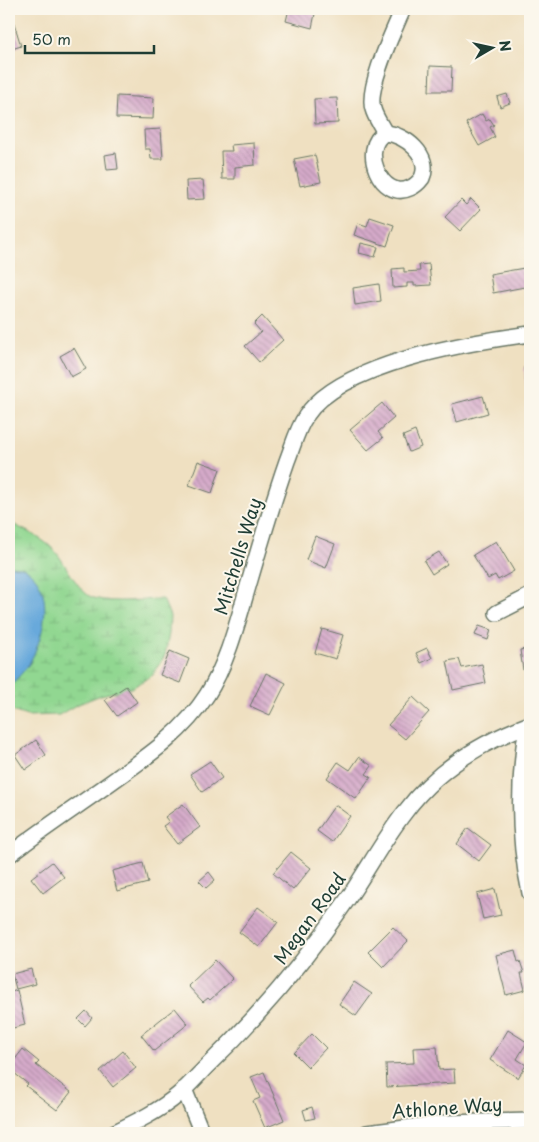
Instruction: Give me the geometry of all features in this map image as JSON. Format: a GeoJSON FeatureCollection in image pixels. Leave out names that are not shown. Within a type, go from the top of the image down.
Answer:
{"type":"FeatureCollection","features":[{"type":"Feature","properties":{"kind":"street"},"geometry":{"type":"LineString","coordinates":[[386,133],[372,108],[372,98],[378,72],[403,9]]}},
{"type":"Feature","properties":{"kind":"street","name":"Mitchells Way"},"geometry":{"type":"LineString","coordinates":[[9,855],[150,754],[179,731],[192,718],[201,705],[209,692],[228,647],[278,488],[297,434],[305,417],[312,408],[334,390],[356,377],[395,363],[470,343],[530,334]]}},
{"type":"Feature","properties":{"kind":"street"},"geometry":{"type":"LineString","coordinates":[[498,613],[530,596]]}},
{"type":"Feature","properties":{"kind":"street"},"geometry":{"type":"LineString","coordinates":[[529,725],[522,756],[520,801],[525,864],[530,893]]}},
{"type":"Feature","properties":{"kind":"street","name":"Megan Road"},"geometry":{"type":"LineString","coordinates":[[113,1133],[154,1112],[184,1089],[227,1047],[294,971],[346,900],[405,811],[434,779],[453,764],[490,742],[529,725]]}},
{"type":"Feature","properties":{"kind":"street"},"geometry":{"type":"LineString","coordinates":[[184,1089],[202,1133]]}},
{"type":"Feature","properties":{"kind":"street","name":"Athlone Way"},"geometry":{"type":"LineString","coordinates":[[367,1133],[444,1123],[530,1121]]}},
{"type":"Feature","properties":{"kind":"green space"},"geometry":{"type":"Polygon","coordinates":[[[9,522],[50,546],[83,591],[94,598],[111,601],[163,599],[170,616],[169,634],[165,655],[153,675],[131,688],[101,695],[76,705],[59,715],[27,716],[9,710],[9,687],[31,662],[23,567],[9,566],[9,522]]]}},
{"type":"Feature","properties":{"kind":"water"},"geometry":{"type":"Polygon","coordinates":[[[9,566],[24,568],[34,576],[41,586],[45,611],[40,637],[31,660],[9,687],[9,566]]]}},
{"type":"Feature","properties":{"kind":"building"},"geometry":{"type":"Polygon","coordinates":[[[289,9],[316,9],[312,28],[286,21],[289,9]]]}},
{"type":"Feature","properties":{"kind":"building"},"geometry":{"type":"Polygon","coordinates":[[[14,23],[21,46],[9,50],[9,24],[14,23]]]}},
{"type":"Feature","properties":{"kind":"building"},"geometry":{"type":"Polygon","coordinates":[[[430,66],[452,67],[451,91],[429,91],[430,66]]]}},
{"type":"Feature","properties":{"kind":"building"},"geometry":{"type":"Polygon","coordinates":[[[507,94],[510,103],[500,107],[497,97],[507,94]]]}},
{"type":"Feature","properties":{"kind":"building"},"geometry":{"type":"Polygon","coordinates":[[[117,96],[154,98],[153,119],[116,118],[117,96]]]}},
{"type":"Feature","properties":{"kind":"building"},"geometry":{"type":"Polygon","coordinates":[[[337,98],[338,123],[315,124],[314,99],[337,98]]]}},
{"type":"Feature","properties":{"kind":"building"},"geometry":{"type":"Polygon","coordinates":[[[482,114],[486,121],[490,119],[494,125],[490,127],[495,137],[479,146],[466,123],[482,114]]]}},
{"type":"Feature","properties":{"kind":"building"},"geometry":{"type":"Polygon","coordinates":[[[161,129],[163,159],[151,159],[150,149],[145,149],[144,130],[161,129]]]}},
{"type":"Feature","properties":{"kind":"building"},"geometry":{"type":"Polygon","coordinates":[[[254,143],[255,165],[235,167],[235,179],[222,179],[221,151],[232,151],[231,145],[254,143]]]}},
{"type":"Feature","properties":{"kind":"building"},"geometry":{"type":"Polygon","coordinates":[[[116,153],[118,169],[107,170],[105,155],[116,153]]]}},
{"type":"Feature","properties":{"kind":"building"},"geometry":{"type":"Polygon","coordinates":[[[315,155],[321,182],[300,186],[294,159],[315,155]]]}},
{"type":"Feature","properties":{"kind":"building"},"geometry":{"type":"Polygon","coordinates":[[[203,180],[205,199],[187,200],[186,181],[203,180]]]}},
{"type":"Feature","properties":{"kind":"building"},"geometry":{"type":"Polygon","coordinates":[[[471,199],[481,209],[460,231],[445,217],[461,200],[466,205],[471,199]]]}},
{"type":"Feature","properties":{"kind":"building"},"geometry":{"type":"Polygon","coordinates":[[[370,217],[394,225],[387,246],[354,235],[358,223],[367,226],[370,217]]]}},
{"type":"Feature","properties":{"kind":"building"},"geometry":{"type":"Polygon","coordinates":[[[361,243],[378,247],[375,257],[359,253],[361,243]]]}},
{"type":"Feature","properties":{"kind":"building"},"geometry":{"type":"Polygon","coordinates":[[[429,264],[431,285],[414,286],[414,283],[407,283],[407,287],[393,288],[392,269],[404,268],[404,272],[420,271],[419,265],[429,264]]]}},
{"type":"Feature","properties":{"kind":"building"},"geometry":{"type":"Polygon","coordinates":[[[530,267],[530,286],[493,293],[490,274],[530,267]]]}},
{"type":"Feature","properties":{"kind":"building"},"geometry":{"type":"Polygon","coordinates":[[[379,284],[381,301],[355,305],[353,288],[379,284]]]}},
{"type":"Feature","properties":{"kind":"building"},"geometry":{"type":"Polygon","coordinates":[[[262,316],[283,340],[259,362],[245,346],[261,332],[254,324],[262,316]]]}},
{"type":"Feature","properties":{"kind":"building"},"geometry":{"type":"Polygon","coordinates":[[[74,348],[86,369],[71,377],[60,356],[74,348]]]}},
{"type":"Feature","properties":{"kind":"building"},"geometry":{"type":"Polygon","coordinates":[[[530,366],[530,387],[526,387],[524,367],[530,366]]]}},
{"type":"Feature","properties":{"kind":"building"},"geometry":{"type":"Polygon","coordinates":[[[483,396],[488,413],[457,422],[452,404],[483,396]]]}},
{"type":"Feature","properties":{"kind":"building"},"geometry":{"type":"Polygon","coordinates":[[[382,403],[394,418],[378,432],[383,438],[368,450],[350,430],[382,403]]]}},
{"type":"Feature","properties":{"kind":"building"},"geometry":{"type":"Polygon","coordinates":[[[415,431],[421,447],[409,452],[403,436],[415,431]]]}},
{"type":"Feature","properties":{"kind":"building"},"geometry":{"type":"Polygon","coordinates":[[[198,461],[220,469],[212,493],[189,485],[198,461]]]}},
{"type":"Feature","properties":{"kind":"building"},"geometry":{"type":"Polygon","coordinates":[[[315,536],[335,544],[326,568],[306,560],[315,536]]]}},
{"type":"Feature","properties":{"kind":"building"},"geometry":{"type":"Polygon","coordinates":[[[496,541],[514,571],[498,580],[495,575],[488,579],[473,555],[496,541]]]}},
{"type":"Feature","properties":{"kind":"building"},"geometry":{"type":"Polygon","coordinates":[[[439,552],[447,564],[432,574],[424,561],[439,552]]]}},
{"type":"Feature","properties":{"kind":"building"},"geometry":{"type":"Polygon","coordinates":[[[479,626],[491,630],[488,640],[475,635],[479,626]]]}},
{"type":"Feature","properties":{"kind":"building"},"geometry":{"type":"Polygon","coordinates":[[[322,629],[343,635],[336,659],[315,653],[322,629]]]}},
{"type":"Feature","properties":{"kind":"building"},"geometry":{"type":"Polygon","coordinates":[[[427,648],[432,658],[421,663],[416,653],[427,648]]]}},
{"type":"Feature","properties":{"kind":"building"},"geometry":{"type":"Polygon","coordinates":[[[530,648],[530,669],[523,670],[520,650],[530,648]]]}},
{"type":"Feature","properties":{"kind":"building"},"geometry":{"type":"Polygon","coordinates":[[[170,651],[189,659],[180,683],[160,675],[170,651]]]}},
{"type":"Feature","properties":{"kind":"building"},"geometry":{"type":"Polygon","coordinates":[[[459,659],[462,668],[482,664],[486,683],[453,690],[447,661],[459,659]]]}},
{"type":"Feature","properties":{"kind":"building"},"geometry":{"type":"Polygon","coordinates":[[[266,673],[286,683],[270,715],[250,706],[266,673]]]}},
{"type":"Feature","properties":{"kind":"building"},"geometry":{"type":"Polygon","coordinates":[[[126,686],[137,702],[117,716],[105,700],[126,686]]]}},
{"type":"Feature","properties":{"kind":"building"},"geometry":{"type":"Polygon","coordinates":[[[413,697],[429,712],[405,739],[388,725],[413,697]]]}},
{"type":"Feature","properties":{"kind":"building"},"geometry":{"type":"Polygon","coordinates":[[[36,740],[46,755],[25,770],[15,755],[36,740]]]}},
{"type":"Feature","properties":{"kind":"building"},"geometry":{"type":"Polygon","coordinates":[[[359,757],[372,766],[366,774],[371,777],[356,799],[327,778],[338,762],[350,770],[359,757]]]}},
{"type":"Feature","properties":{"kind":"building"},"geometry":{"type":"Polygon","coordinates":[[[210,761],[222,778],[202,792],[190,774],[210,761]]]}},
{"type":"Feature","properties":{"kind":"building"},"geometry":{"type":"Polygon","coordinates":[[[183,804],[200,827],[177,844],[163,826],[169,822],[165,817],[183,804]]]}},
{"type":"Feature","properties":{"kind":"building"},"geometry":{"type":"Polygon","coordinates":[[[335,805],[350,816],[332,842],[317,831],[335,805]]]}},
{"type":"Feature","properties":{"kind":"building"},"geometry":{"type":"Polygon","coordinates":[[[468,828],[491,845],[479,861],[457,844],[468,828]]]}},
{"type":"Feature","properties":{"kind":"building"},"geometry":{"type":"Polygon","coordinates":[[[291,852],[311,868],[293,890],[273,873],[291,852]]]}},
{"type":"Feature","properties":{"kind":"building"},"geometry":{"type":"Polygon","coordinates":[[[52,862],[64,877],[43,893],[31,878],[52,862]]]}},
{"type":"Feature","properties":{"kind":"building"},"geometry":{"type":"Polygon","coordinates":[[[143,863],[148,883],[117,891],[112,871],[143,863]]]}},
{"type":"Feature","properties":{"kind":"building"},"geometry":{"type":"Polygon","coordinates":[[[209,872],[215,880],[206,888],[199,881],[209,872]]]}},
{"type":"Feature","properties":{"kind":"building"},"geometry":{"type":"Polygon","coordinates":[[[495,889],[501,915],[483,919],[477,894],[495,889]]]}},
{"type":"Feature","properties":{"kind":"building"},"geometry":{"type":"Polygon","coordinates":[[[258,907],[278,922],[259,947],[239,932],[258,907]]]}},
{"type":"Feature","properties":{"kind":"building"},"geometry":{"type":"Polygon","coordinates":[[[393,927],[408,941],[383,967],[368,952],[393,927]]]}},
{"type":"Feature","properties":{"kind":"building"},"geometry":{"type":"Polygon","coordinates":[[[515,950],[518,962],[520,961],[524,973],[521,973],[525,990],[506,995],[496,955],[515,950]]]}},
{"type":"Feature","properties":{"kind":"building"},"geometry":{"type":"Polygon","coordinates":[[[215,960],[233,979],[210,1000],[208,998],[203,1002],[188,986],[215,960]]]}},
{"type":"Feature","properties":{"kind":"building"},"geometry":{"type":"Polygon","coordinates":[[[31,969],[35,984],[16,989],[12,974],[31,969]]]}},
{"type":"Feature","properties":{"kind":"building"},"geometry":{"type":"Polygon","coordinates":[[[354,982],[372,994],[356,1016],[339,1004],[354,982]]]}},
{"type":"Feature","properties":{"kind":"building"},"geometry":{"type":"Polygon","coordinates":[[[17,990],[25,1025],[9,1029],[9,993],[17,990]]]}},
{"type":"Feature","properties":{"kind":"building"},"geometry":{"type":"Polygon","coordinates":[[[175,1008],[188,1024],[154,1051],[141,1035],[175,1008]]]}},
{"type":"Feature","properties":{"kind":"building"},"geometry":{"type":"Polygon","coordinates":[[[86,1011],[92,1018],[85,1026],[78,1019],[86,1011]]]}},
{"type":"Feature","properties":{"kind":"building"},"geometry":{"type":"Polygon","coordinates":[[[508,1030],[527,1042],[517,1059],[526,1065],[518,1078],[490,1060],[508,1030]]]}},
{"type":"Feature","properties":{"kind":"building"},"geometry":{"type":"Polygon","coordinates":[[[312,1034],[326,1048],[308,1067],[294,1053],[312,1034]]]}},
{"type":"Feature","properties":{"kind":"building"},"geometry":{"type":"Polygon","coordinates":[[[437,1047],[439,1070],[454,1069],[455,1083],[387,1087],[386,1064],[414,1063],[413,1048],[437,1047]]]}},
{"type":"Feature","properties":{"kind":"building"},"geometry":{"type":"Polygon","coordinates":[[[23,1049],[39,1062],[36,1065],[71,1092],[57,1110],[26,1086],[28,1084],[9,1069],[23,1049]]]}},
{"type":"Feature","properties":{"kind":"building"},"geometry":{"type":"Polygon","coordinates":[[[123,1051],[136,1068],[113,1087],[100,1071],[123,1051]]]}},
{"type":"Feature","properties":{"kind":"building"},"geometry":{"type":"Polygon","coordinates":[[[264,1072],[284,1120],[265,1128],[253,1101],[260,1098],[251,1077],[264,1072]]]}},
{"type":"Feature","properties":{"kind":"building"},"geometry":{"type":"Polygon","coordinates":[[[312,1107],[315,1118],[306,1120],[303,1110],[312,1107]]]}}]}
